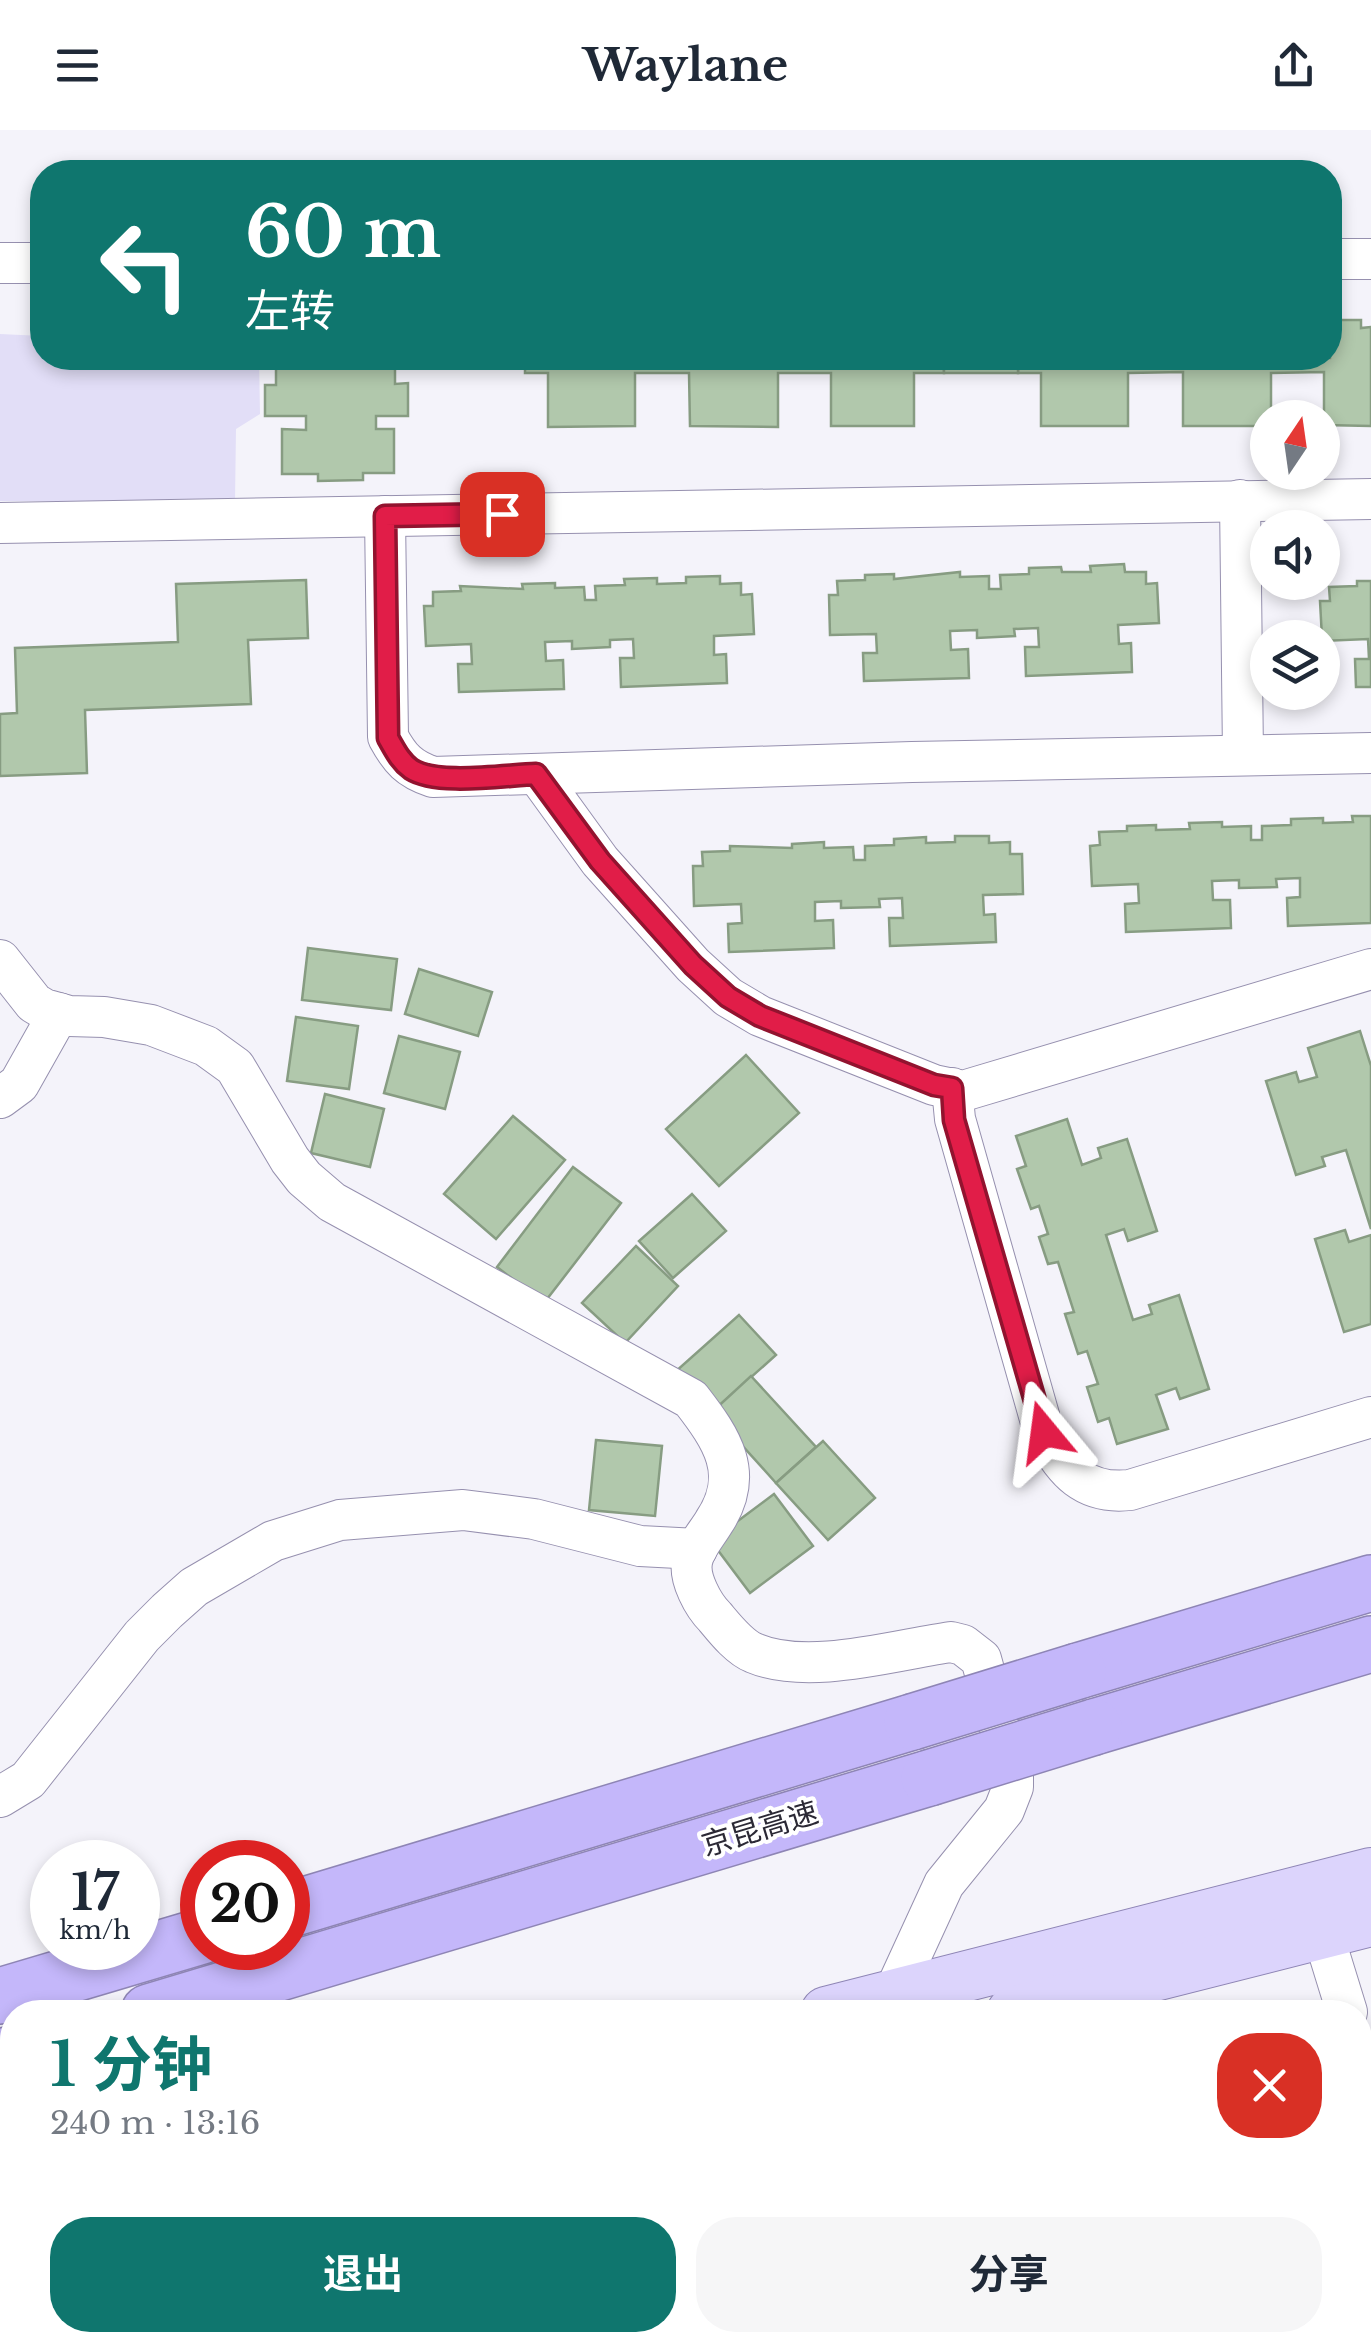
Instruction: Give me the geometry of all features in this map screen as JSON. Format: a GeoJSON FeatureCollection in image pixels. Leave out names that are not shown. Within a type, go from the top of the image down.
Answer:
{"type":"FeatureCollection","features":[{"type":"Feature","properties":{"kind":"highway","name":"京昆高速"},"geometry":{"type":"LineString","coordinates":[[310,1903],[1371,1583]]}},
{"type":"Feature","properties":{"kind":"highway","name":"京昆高速"},"geometry":{"type":"LineString","coordinates":[[190,2000],[1371,1644]]}},
{"type":"Feature","properties":{"kind":"highway"},"geometry":{"type":"LineString","coordinates":[[0,1996],[180,1943]]}},
{"type":"Feature","properties":{"kind":"main road"},"geometry":{"type":"LineString","coordinates":[[873,2000],[1371,1873]]}},
{"type":"Feature","properties":{"kind":"main road"},"geometry":{"type":"LineString","coordinates":[[1060,2000],[1371,1922]]}},
{"type":"Feature","properties":{"kind":"street"},"geometry":{"type":"LineString","coordinates":[[1342,259],[1371,259]]}},
{"type":"Feature","properties":{"kind":"street"},"geometry":{"type":"LineString","coordinates":[[0,263],[30,263]]}},
{"type":"Feature","properties":{"kind":"street"},"geometry":{"type":"LineString","coordinates":[[0,524],[1371,499]]}},
{"type":"Feature","properties":{"kind":"street"},"geometry":{"type":"LineString","coordinates":[[1240,500],[1243,756]]}},
{"type":"Feature","properties":{"kind":"street"},"geometry":{"type":"LineString","coordinates":[[385,516],[388,738],[399,758],[413,770],[433,777],[1371,753]]}},
{"type":"Feature","properties":{"kind":"street"},"geometry":{"type":"LineString","coordinates":[[536,774],[600,861],[693,965],[728,997],[760,1016],[934,1085],[963,1091],[1371,968]]}},
{"type":"Feature","properties":{"kind":"street"},"geometry":{"type":"LineString","coordinates":[[0,960],[34,1003],[58,1013],[150,1025],[206,1046],[235,1066],[290,1160],[332,1202],[690,1399],[723,1447],[730,1482],[726,1504],[697,1549],[692,1572],[711,1614],[755,1653],[812,1663],[951,1642],[981,1659],[1013,1775],[1010,1799],[944,1884],[892,1995]]}},
{"type":"Feature","properties":{"kind":"street"},"geometry":{"type":"LineString","coordinates":[[0,1098],[19,1084],[58,1013]]}},
{"type":"Feature","properties":{"kind":"street"},"geometry":{"type":"LineString","coordinates":[[952,1088],[954,1120],[1044,1432],[1068,1470],[1086,1484],[1108,1492],[1130,1490],[1371,1417]]}},
{"type":"Feature","properties":{"kind":"street"},"geometry":{"type":"LineString","coordinates":[[0,1797],[28,1780],[167,1610],[194,1587],[273,1541],[340,1520],[463,1510],[534,1518],[640,1546],[697,1549]]}},
{"type":"Feature","properties":{"kind":"street"},"geometry":{"type":"LineString","coordinates":[[1322,1934],[1343,2000]]}},
{"type":"Feature","properties":{"kind":"shaded area"},"geometry":{"type":"Polygon","coordinates":[[[0,334],[30,335],[30,370],[259,370],[260,414],[236,429],[235,501],[0,501],[0,334]]]}},
{"type":"Feature","properties":{"kind":"building"},"geometry":{"type":"Polygon","coordinates":[[[1342,320],[1361,320],[1361,328],[1371,327],[1371,426],[1340,425],[1340,400],[1324,400],[1324,372],[1271,373],[1271,400],[1250,400],[1250,426],[1183,426],[1183,372],[1128,373],[1128,426],[1041,426],[1041,373],[1018,370],[1342,370],[1342,320]]]}},
{"type":"Feature","properties":{"kind":"building"},"geometry":{"type":"Polygon","coordinates":[[[276,370],[395,370],[395,384],[408,383],[408,416],[376,416],[376,429],[394,429],[394,473],[363,473],[363,480],[318,481],[318,474],[282,474],[282,429],[306,430],[306,416],[265,416],[265,385],[276,385],[276,370]]]}},
{"type":"Feature","properties":{"kind":"building"},"geometry":{"type":"Polygon","coordinates":[[[944,370],[914,373],[914,426],[831,426],[831,373],[778,373],[778,427],[690,426],[689,373],[635,373],[635,426],[548,427],[548,373],[525,373],[944,370]]]}},
{"type":"Feature","properties":{"kind":"building"},"geometry":{"type":"Polygon","coordinates":[[[944,370],[1018,370],[1018,373],[944,370]]]}},
{"type":"Feature","properties":{"kind":"building"},"geometry":{"type":"Polygon","coordinates":[[[1124,564],[1125,572],[1146,572],[1146,584],[1157,583],[1159,623],[1118,625],[1119,644],[1131,643],[1132,672],[1026,676],[1025,647],[1039,647],[1038,628],[1014,629],[1015,636],[977,638],[977,630],[950,631],[951,650],[968,649],[969,678],[864,681],[863,653],[877,653],[876,634],[830,635],[829,595],[838,595],[837,581],[865,580],[865,575],[894,574],[894,579],[960,572],[960,577],[989,576],[989,589],[1001,589],[1000,575],[1029,574],[1029,568],[1061,567],[1062,572],[1091,572],[1090,566],[1124,564]]]}},
{"type":"Feature","properties":{"kind":"building"},"geometry":{"type":"Polygon","coordinates":[[[720,576],[720,584],[741,583],[741,595],[752,594],[754,634],[714,636],[714,655],[726,654],[727,683],[621,687],[620,658],[634,658],[633,639],[610,640],[610,647],[572,649],[572,641],[545,642],[546,661],[563,660],[564,689],[459,692],[458,664],[472,664],[471,644],[426,646],[424,606],[433,606],[433,592],[461,591],[460,586],[523,589],[522,584],[555,583],[555,588],[584,587],[585,600],[596,600],[595,586],[625,585],[624,579],[657,578],[657,584],[686,583],[686,577],[720,576]]]}},
{"type":"Feature","properties":{"kind":"building"},"geometry":{"type":"Polygon","coordinates":[[[306,580],[308,638],[248,640],[251,704],[85,710],[87,773],[0,776],[0,714],[17,713],[15,648],[178,642],[176,584],[306,580]]]}},
{"type":"Feature","properties":{"kind":"building"},"geometry":{"type":"Polygon","coordinates":[[[1357,581],[1371,581],[1371,687],[1356,687],[1355,659],[1369,659],[1368,639],[1340,640],[1340,620],[1321,620],[1320,601],[1340,600],[1340,587],[1357,586],[1357,581]]]}},
{"type":"Feature","properties":{"kind":"building"},"geometry":{"type":"Polygon","coordinates":[[[1352,816],[1371,816],[1371,923],[1288,926],[1287,898],[1300,897],[1300,878],[1276,879],[1277,887],[1239,888],[1239,880],[1212,881],[1213,900],[1230,900],[1231,928],[1126,932],[1125,904],[1139,903],[1138,884],[1092,886],[1090,846],[1100,845],[1099,832],[1156,825],[1156,830],[1190,829],[1189,823],[1222,822],[1222,827],[1251,826],[1251,840],[1262,840],[1262,826],[1291,825],[1291,819],[1353,822],[1352,816]]]}},
{"type":"Feature","properties":{"kind":"building"},"geometry":{"type":"Polygon","coordinates":[[[955,836],[989,836],[989,843],[1010,842],[1010,854],[1022,854],[1023,894],[983,895],[984,915],[995,914],[996,942],[890,946],[889,918],[903,918],[902,898],[879,899],[880,907],[841,908],[841,901],[815,902],[815,921],[833,920],[834,948],[729,952],[728,924],[742,923],[741,904],[694,906],[693,866],[703,866],[702,852],[730,851],[730,846],[792,848],[792,844],[824,842],[824,848],[853,847],[854,860],[865,860],[865,846],[894,845],[894,839],[926,837],[926,843],[955,842],[955,836]]]}},
{"type":"Feature","properties":{"kind":"building"},"geometry":{"type":"Polygon","coordinates":[[[308,948],[397,959],[391,1010],[302,1000],[308,948]]]}},
{"type":"Feature","properties":{"kind":"building"},"geometry":{"type":"Polygon","coordinates":[[[419,969],[492,992],[478,1036],[405,1014],[419,969]]]}},
{"type":"Feature","properties":{"kind":"building"},"geometry":{"type":"Polygon","coordinates":[[[296,1017],[358,1026],[349,1089],[287,1081],[296,1017]]]}},
{"type":"Feature","properties":{"kind":"building"},"geometry":{"type":"Polygon","coordinates":[[[1360,1031],[1371,1066],[1371,1229],[1346,1150],[1322,1157],[1325,1166],[1296,1175],[1266,1081],[1296,1072],[1299,1082],[1317,1077],[1308,1048],[1360,1031]]]}},
{"type":"Feature","properties":{"kind":"building"},"geometry":{"type":"Polygon","coordinates":[[[399,1036],[460,1052],[445,1109],[384,1093],[399,1036]]]}},
{"type":"Feature","properties":{"kind":"building"},"geometry":{"type":"Polygon","coordinates":[[[746,1055],[799,1113],[719,1186],[666,1129],[746,1055]]]}},
{"type":"Feature","properties":{"kind":"building"},"geometry":{"type":"Polygon","coordinates":[[[325,1094],[384,1109],[370,1167],[311,1153],[325,1094]]]}},
{"type":"Feature","properties":{"kind":"building"},"geometry":{"type":"Polygon","coordinates":[[[513,1116],[565,1160],[496,1239],[444,1194],[513,1116]]]}},
{"type":"Feature","properties":{"kind":"building"},"geometry":{"type":"Polygon","coordinates":[[[1067,1119],[1082,1165],[1101,1158],[1098,1148],[1127,1139],[1157,1231],[1128,1241],[1124,1229],[1106,1235],[1133,1320],[1152,1314],[1149,1305],[1179,1295],[1209,1389],[1180,1399],[1176,1388],[1156,1395],[1168,1429],[1117,1444],[1109,1418],[1098,1422],[1087,1387],[1098,1384],[1087,1351],[1078,1354],[1065,1314],[1074,1312],[1058,1262],[1048,1264],[1039,1237],[1048,1234],[1039,1206],[1031,1209],[1017,1169],[1026,1166],[1016,1136],[1067,1119]]]}},
{"type":"Feature","properties":{"kind":"building"},"geometry":{"type":"Polygon","coordinates":[[[573,1167],[621,1203],[544,1303],[497,1267],[573,1167]]]}},
{"type":"Feature","properties":{"kind":"building"},"geometry":{"type":"Polygon","coordinates":[[[692,1194],[726,1231],[673,1278],[639,1241],[692,1194]]]}},
{"type":"Feature","properties":{"kind":"building"},"geometry":{"type":"Polygon","coordinates":[[[1345,1230],[1349,1242],[1371,1235],[1371,1324],[1344,1332],[1315,1239],[1345,1230]]]}},
{"type":"Feature","properties":{"kind":"building"},"geometry":{"type":"Polygon","coordinates":[[[636,1246],[678,1286],[625,1343],[582,1303],[636,1246]]]}},
{"type":"Feature","properties":{"kind":"building"},"geometry":{"type":"Polygon","coordinates":[[[739,1315],[776,1355],[712,1412],[675,1372],[739,1315]]]}},
{"type":"Feature","properties":{"kind":"building"},"geometry":{"type":"Polygon","coordinates":[[[751,1376],[816,1447],[776,1483],[712,1412],[751,1376]]]}},
{"type":"Feature","properties":{"kind":"building"},"geometry":{"type":"Polygon","coordinates":[[[596,1440],[662,1446],[655,1516],[589,1510],[596,1440]]]}},
{"type":"Feature","properties":{"kind":"building"},"geometry":{"type":"Polygon","coordinates":[[[823,1441],[875,1498],[828,1540],[776,1483],[823,1441]]]}},
{"type":"Feature","properties":{"kind":"building"},"geometry":{"type":"Polygon","coordinates":[[[774,1494],[813,1546],[750,1593],[711,1541],[774,1494]]]}},
{"type":"Feature","properties":{"kind":"route"},"geometry":{"type":"LineString","coordinates":[[502,514],[385,516],[388,738],[399,758],[413,770],[433,777],[536,774],[600,861],[693,965],[728,997],[760,1016],[934,1085],[952,1088],[954,1120],[1044,1432]]}}]}
